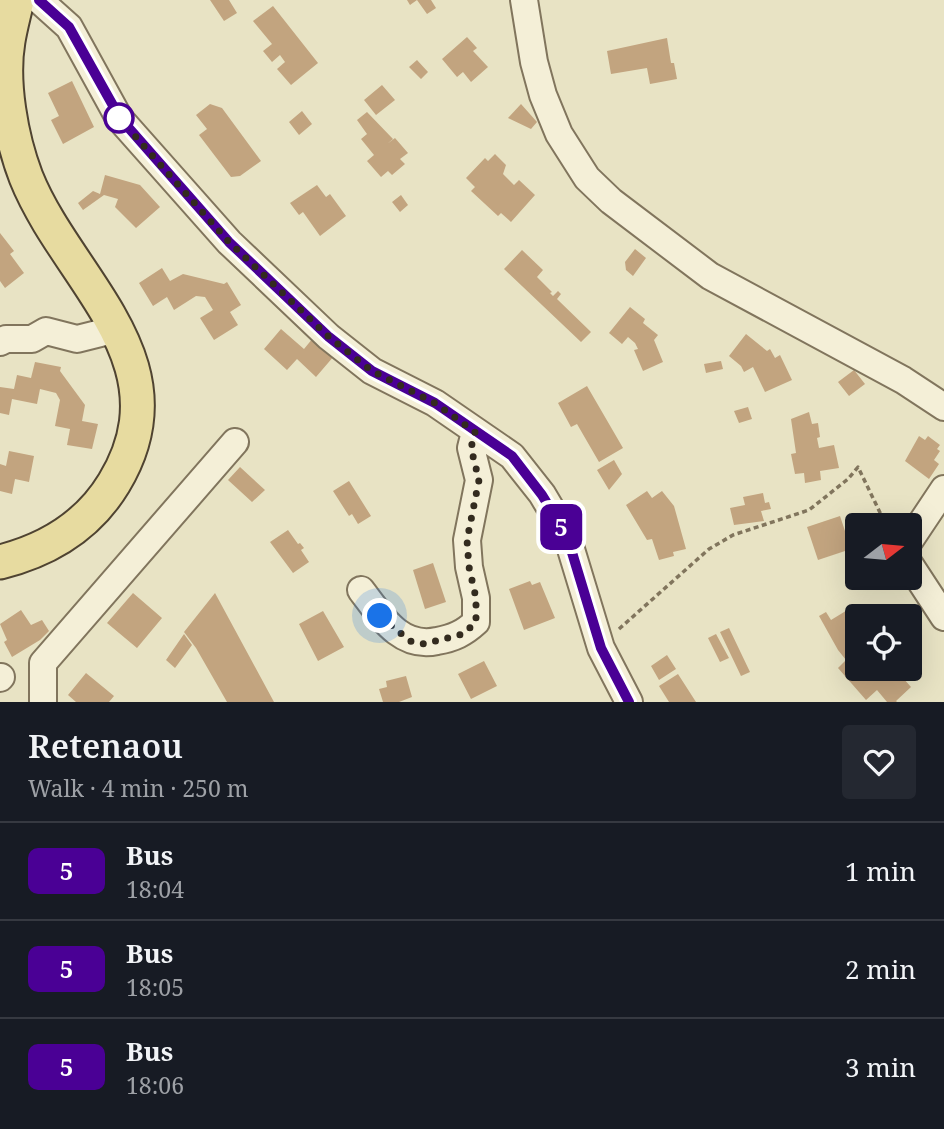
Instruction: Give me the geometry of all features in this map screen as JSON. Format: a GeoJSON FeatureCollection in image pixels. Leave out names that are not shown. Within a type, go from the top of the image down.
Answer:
{"type":"FeatureCollection","features":[{"type":"Feature","properties":{"kind":"main road"},"geometry":{"type":"LineString","coordinates":[[0,562],[53,544],[96,507],[122,469],[135,425],[137,398],[134,374],[117,328],[48,220],[26,178],[10,118],[7,74],[8,44],[17,0]]}},
{"type":"Feature","properties":{"kind":"main road"},"geometry":{"type":"LineString","coordinates":[[10,118],[21,49],[39,0]]}},
{"type":"Feature","properties":{"kind":"street"},"geometry":{"type":"LineString","coordinates":[[39,0],[69,27],[120,118],[229,242],[329,337],[372,371],[435,403],[512,456],[542,495],[567,536],[601,648],[629,702]]}},
{"type":"Feature","properties":{"kind":"street"},"geometry":{"type":"LineString","coordinates":[[524,0],[534,62],[543,95],[559,134],[587,178],[611,201],[710,276],[903,380],[944,407]]}},
{"type":"Feature","properties":{"kind":"street"},"geometry":{"type":"LineString","coordinates":[[0,342],[6,339],[32,339],[46,331],[77,339],[117,328]]}},
{"type":"Feature","properties":{"kind":"street"},"geometry":{"type":"LineString","coordinates":[[361,590],[380,616],[410,641],[424,644],[454,637],[463,634],[476,622],[476,598],[469,567],[467,540],[479,480],[471,448],[475,432]]}},
{"type":"Feature","properties":{"kind":"street"},"geometry":{"type":"LineString","coordinates":[[43,702],[43,663],[235,442]]}},
{"type":"Feature","properties":{"kind":"street"},"geometry":{"type":"LineString","coordinates":[[922,522],[944,489]]}},
{"type":"Feature","properties":{"kind":"street"},"geometry":{"type":"LineString","coordinates":[[922,585],[944,617]]}},
{"type":"Feature","properties":{"kind":"path"},"geometry":{"type":"LineString","coordinates":[[601,648],[709,550],[733,535],[809,510],[848,479],[858,467],[880,513]]}},
{"type":"Feature","properties":{"kind":"building"},"geometry":{"type":"Polygon","coordinates":[[[210,0],[229,0],[237,13],[224,21],[210,0]]]}},
{"type":"Feature","properties":{"kind":"building"},"geometry":{"type":"Polygon","coordinates":[[[417,0],[431,0],[436,8],[427,14],[417,0]]]}},
{"type":"Feature","properties":{"kind":"building"},"geometry":{"type":"Polygon","coordinates":[[[273,6],[318,63],[291,85],[277,69],[285,62],[280,55],[272,62],[263,51],[272,44],[253,21],[273,6]]]}},
{"type":"Feature","properties":{"kind":"building"},"geometry":{"type":"Polygon","coordinates":[[[467,37],[477,48],[473,51],[488,67],[471,82],[463,72],[457,77],[442,59],[467,37]]]}},
{"type":"Feature","properties":{"kind":"building"},"geometry":{"type":"Polygon","coordinates":[[[667,38],[677,79],[650,84],[647,68],[611,74],[607,51],[667,38]]]}},
{"type":"Feature","properties":{"kind":"building"},"geometry":{"type":"Polygon","coordinates":[[[417,60],[428,72],[421,79],[409,67],[417,60]]]}},
{"type":"Feature","properties":{"kind":"building"},"geometry":{"type":"Polygon","coordinates":[[[72,81],[94,127],[63,144],[51,120],[59,116],[48,93],[72,81]]]}},
{"type":"Feature","properties":{"kind":"building"},"geometry":{"type":"Polygon","coordinates":[[[382,85],[395,100],[376,115],[364,100],[382,85]]]}},
{"type":"Feature","properties":{"kind":"building"},"geometry":{"type":"Polygon","coordinates":[[[210,104],[222,108],[261,161],[240,176],[231,177],[199,135],[207,129],[196,115],[210,104]]]}},
{"type":"Feature","properties":{"kind":"building"},"geometry":{"type":"Polygon","coordinates":[[[521,104],[537,122],[531,129],[508,118],[521,104]]]}},
{"type":"Feature","properties":{"kind":"building"},"geometry":{"type":"Polygon","coordinates":[[[302,111],[312,124],[299,135],[289,122],[302,111]]]}},
{"type":"Feature","properties":{"kind":"building"},"geometry":{"type":"Polygon","coordinates":[[[367,112],[393,139],[387,144],[395,138],[408,153],[400,159],[405,164],[392,175],[388,171],[381,177],[367,161],[374,155],[361,139],[367,134],[357,120],[367,112]]]}},
{"type":"Feature","properties":{"kind":"building"},"geometry":{"type":"Polygon","coordinates":[[[495,154],[506,165],[503,174],[514,185],[519,180],[535,195],[511,222],[501,213],[498,216],[471,191],[475,187],[466,178],[485,158],[488,161],[495,154]]]}},
{"type":"Feature","properties":{"kind":"building"},"geometry":{"type":"Polygon","coordinates":[[[105,175],[140,185],[160,207],[136,228],[115,207],[118,199],[104,195],[83,210],[78,203],[93,191],[100,194],[105,175]]]}},
{"type":"Feature","properties":{"kind":"building"},"geometry":{"type":"Polygon","coordinates":[[[317,185],[326,197],[330,194],[346,216],[320,236],[303,212],[299,215],[290,203],[317,185]]]}},
{"type":"Feature","properties":{"kind":"building"},"geometry":{"type":"Polygon","coordinates":[[[401,195],[408,205],[400,212],[392,202],[401,195]]]}},
{"type":"Feature","properties":{"kind":"building"},"geometry":{"type":"Polygon","coordinates":[[[0,233],[14,251],[10,254],[24,273],[5,288],[0,281],[0,233]]]}},
{"type":"Feature","properties":{"kind":"building"},"geometry":{"type":"Polygon","coordinates":[[[635,249],[646,258],[633,276],[626,270],[625,262],[635,249]]]}},
{"type":"Feature","properties":{"kind":"building"},"geometry":{"type":"Polygon","coordinates":[[[522,250],[543,270],[537,277],[552,292],[550,293],[553,296],[558,291],[561,294],[557,299],[591,332],[581,342],[504,269],[522,250]]]}},
{"type":"Feature","properties":{"kind":"building"},"geometry":{"type":"Polygon","coordinates":[[[162,268],[170,281],[183,274],[224,284],[227,282],[241,305],[230,312],[238,325],[214,340],[200,318],[213,310],[205,297],[196,296],[174,310],[167,297],[153,306],[139,283],[162,268]]]}},
{"type":"Feature","properties":{"kind":"building"},"geometry":{"type":"Polygon","coordinates":[[[630,307],[645,319],[643,323],[658,335],[654,340],[663,362],[643,371],[634,350],[638,349],[635,343],[628,337],[622,344],[609,333],[630,307]]]}},
{"type":"Feature","properties":{"kind":"building"},"geometry":{"type":"Polygon","coordinates":[[[281,329],[304,349],[313,338],[334,356],[316,377],[297,359],[287,370],[264,349],[281,329]]]}},
{"type":"Feature","properties":{"kind":"building"},"geometry":{"type":"Polygon","coordinates":[[[746,334],[767,351],[770,349],[775,358],[780,355],[792,380],[765,392],[753,367],[744,372],[729,356],[746,334]]]}},
{"type":"Feature","properties":{"kind":"building"},"geometry":{"type":"Polygon","coordinates":[[[721,361],[723,369],[706,373],[704,364],[721,361]]]}},
{"type":"Feature","properties":{"kind":"building"},"geometry":{"type":"Polygon","coordinates":[[[35,362],[61,367],[60,371],[85,405],[82,421],[98,424],[92,449],[67,445],[70,429],[55,426],[60,400],[56,393],[40,389],[37,404],[12,399],[9,415],[0,413],[0,387],[14,389],[17,375],[31,378],[35,362]]]}},
{"type":"Feature","properties":{"kind":"building"},"geometry":{"type":"Polygon","coordinates":[[[854,370],[865,384],[849,396],[838,382],[854,370]]]}},
{"type":"Feature","properties":{"kind":"building"},"geometry":{"type":"Polygon","coordinates":[[[587,386],[623,448],[599,462],[577,424],[571,427],[558,403],[587,386]]]}},
{"type":"Feature","properties":{"kind":"building"},"geometry":{"type":"Polygon","coordinates":[[[748,407],[752,419],[739,423],[734,411],[748,407]]]}},
{"type":"Feature","properties":{"kind":"building"},"geometry":{"type":"Polygon","coordinates":[[[809,412],[812,424],[818,423],[819,448],[834,445],[839,468],[820,471],[821,480],[805,483],[804,473],[795,474],[791,454],[796,453],[791,419],[809,412]]]}},
{"type":"Feature","properties":{"kind":"building"},"geometry":{"type":"Polygon","coordinates":[[[919,436],[925,440],[928,436],[940,445],[937,449],[940,451],[934,460],[939,464],[929,479],[905,461],[919,436]]]}},
{"type":"Feature","properties":{"kind":"building"},"geometry":{"type":"Polygon","coordinates":[[[9,451],[34,456],[29,482],[15,479],[12,494],[0,491],[0,464],[6,466],[9,451]]]}},
{"type":"Feature","properties":{"kind":"building"},"geometry":{"type":"Polygon","coordinates":[[[614,460],[622,474],[609,490],[597,470],[614,460]]]}},
{"type":"Feature","properties":{"kind":"building"},"geometry":{"type":"Polygon","coordinates":[[[240,467],[265,490],[252,502],[228,480],[240,467]]]}},
{"type":"Feature","properties":{"kind":"building"},"geometry":{"type":"Polygon","coordinates":[[[349,481],[371,516],[358,524],[352,514],[349,516],[333,491],[349,481]]]}},
{"type":"Feature","properties":{"kind":"building"},"geometry":{"type":"Polygon","coordinates":[[[647,491],[652,498],[662,491],[674,506],[686,549],[673,552],[674,556],[659,560],[652,539],[647,540],[626,505],[647,491]]]}},
{"type":"Feature","properties":{"kind":"building"},"geometry":{"type":"Polygon","coordinates":[[[763,493],[765,503],[769,502],[771,509],[761,511],[764,521],[734,525],[730,508],[745,505],[743,497],[763,493]]]}},
{"type":"Feature","properties":{"kind":"building"},"geometry":{"type":"Polygon","coordinates":[[[840,516],[845,531],[845,551],[818,560],[807,527],[840,516]]]}},
{"type":"Feature","properties":{"kind":"building"},"geometry":{"type":"Polygon","coordinates":[[[288,530],[304,548],[301,550],[309,562],[293,573],[270,542],[288,530]]]}},
{"type":"Feature","properties":{"kind":"building"},"geometry":{"type":"Polygon","coordinates":[[[433,563],[446,602],[425,609],[413,570],[433,563]]]}},
{"type":"Feature","properties":{"kind":"building"},"geometry":{"type":"Polygon","coordinates":[[[530,581],[532,585],[540,582],[555,618],[524,630],[509,589],[530,581]]]}},
{"type":"Feature","properties":{"kind":"building"},"geometry":{"type":"Polygon","coordinates":[[[133,593],[162,618],[137,648],[107,623],[133,593]]]}},
{"type":"Feature","properties":{"kind":"building"},"geometry":{"type":"Polygon","coordinates":[[[215,593],[274,702],[227,702],[184,632],[215,593]]]}},
{"type":"Feature","properties":{"kind":"building"},"geometry":{"type":"Polygon","coordinates":[[[21,610],[31,625],[42,620],[49,631],[40,640],[12,657],[4,642],[7,640],[0,624],[21,610]]]}},
{"type":"Feature","properties":{"kind":"building"},"geometry":{"type":"Polygon","coordinates":[[[323,611],[344,647],[318,661],[299,624],[323,611]]]}},
{"type":"Feature","properties":{"kind":"building"},"geometry":{"type":"Polygon","coordinates":[[[845,611],[845,659],[819,616],[826,612],[831,620],[845,611]]]}},
{"type":"Feature","properties":{"kind":"building"},"geometry":{"type":"Polygon","coordinates":[[[729,628],[750,672],[741,676],[720,632],[729,628]]]}},
{"type":"Feature","properties":{"kind":"building"},"geometry":{"type":"Polygon","coordinates":[[[184,634],[192,645],[175,668],[166,660],[184,634]]]}},
{"type":"Feature","properties":{"kind":"building"},"geometry":{"type":"Polygon","coordinates":[[[716,634],[729,658],[720,662],[708,638],[716,634]]]}},
{"type":"Feature","properties":{"kind":"building"},"geometry":{"type":"Polygon","coordinates":[[[667,655],[676,669],[659,680],[651,666],[667,655]]]}},
{"type":"Feature","properties":{"kind":"building"},"geometry":{"type":"Polygon","coordinates":[[[484,661],[497,686],[471,699],[458,674],[484,661]]]}},
{"type":"Feature","properties":{"kind":"building"},"geometry":{"type":"Polygon","coordinates":[[[845,661],[845,676],[838,668],[845,661]]]}},
{"type":"Feature","properties":{"kind":"building"},"geometry":{"type":"Polygon","coordinates":[[[86,673],[114,696],[109,702],[76,702],[68,695],[86,673]]]}},
{"type":"Feature","properties":{"kind":"building"},"geometry":{"type":"Polygon","coordinates":[[[678,674],[696,702],[669,702],[659,686],[678,674]]]}},
{"type":"Feature","properties":{"kind":"building"},"geometry":{"type":"Polygon","coordinates":[[[406,676],[412,697],[399,702],[383,702],[379,689],[387,687],[386,681],[406,676]]]}},
{"type":"Feature","properties":{"kind":"building"},"geometry":{"type":"Polygon","coordinates":[[[849,681],[906,681],[911,687],[897,702],[887,702],[877,690],[866,700],[849,681]]]}},
{"type":"Feature","properties":{"kind":"bus line","name":"5"},"geometry":{"type":"LineString","coordinates":[[39,0],[69,27],[120,118],[229,242],[329,337],[372,371],[435,403],[512,456],[542,495],[567,536],[601,648],[629,702]]}},
{"type":"Feature","properties":{"kind":"route"},"geometry":{"type":"LineString","coordinates":[[119,118],[229,242],[329,337],[372,371],[435,403],[475,432],[471,448],[479,480],[467,540],[469,567],[476,598],[476,622],[463,634],[424,644],[410,641],[380,616]]}}]}
